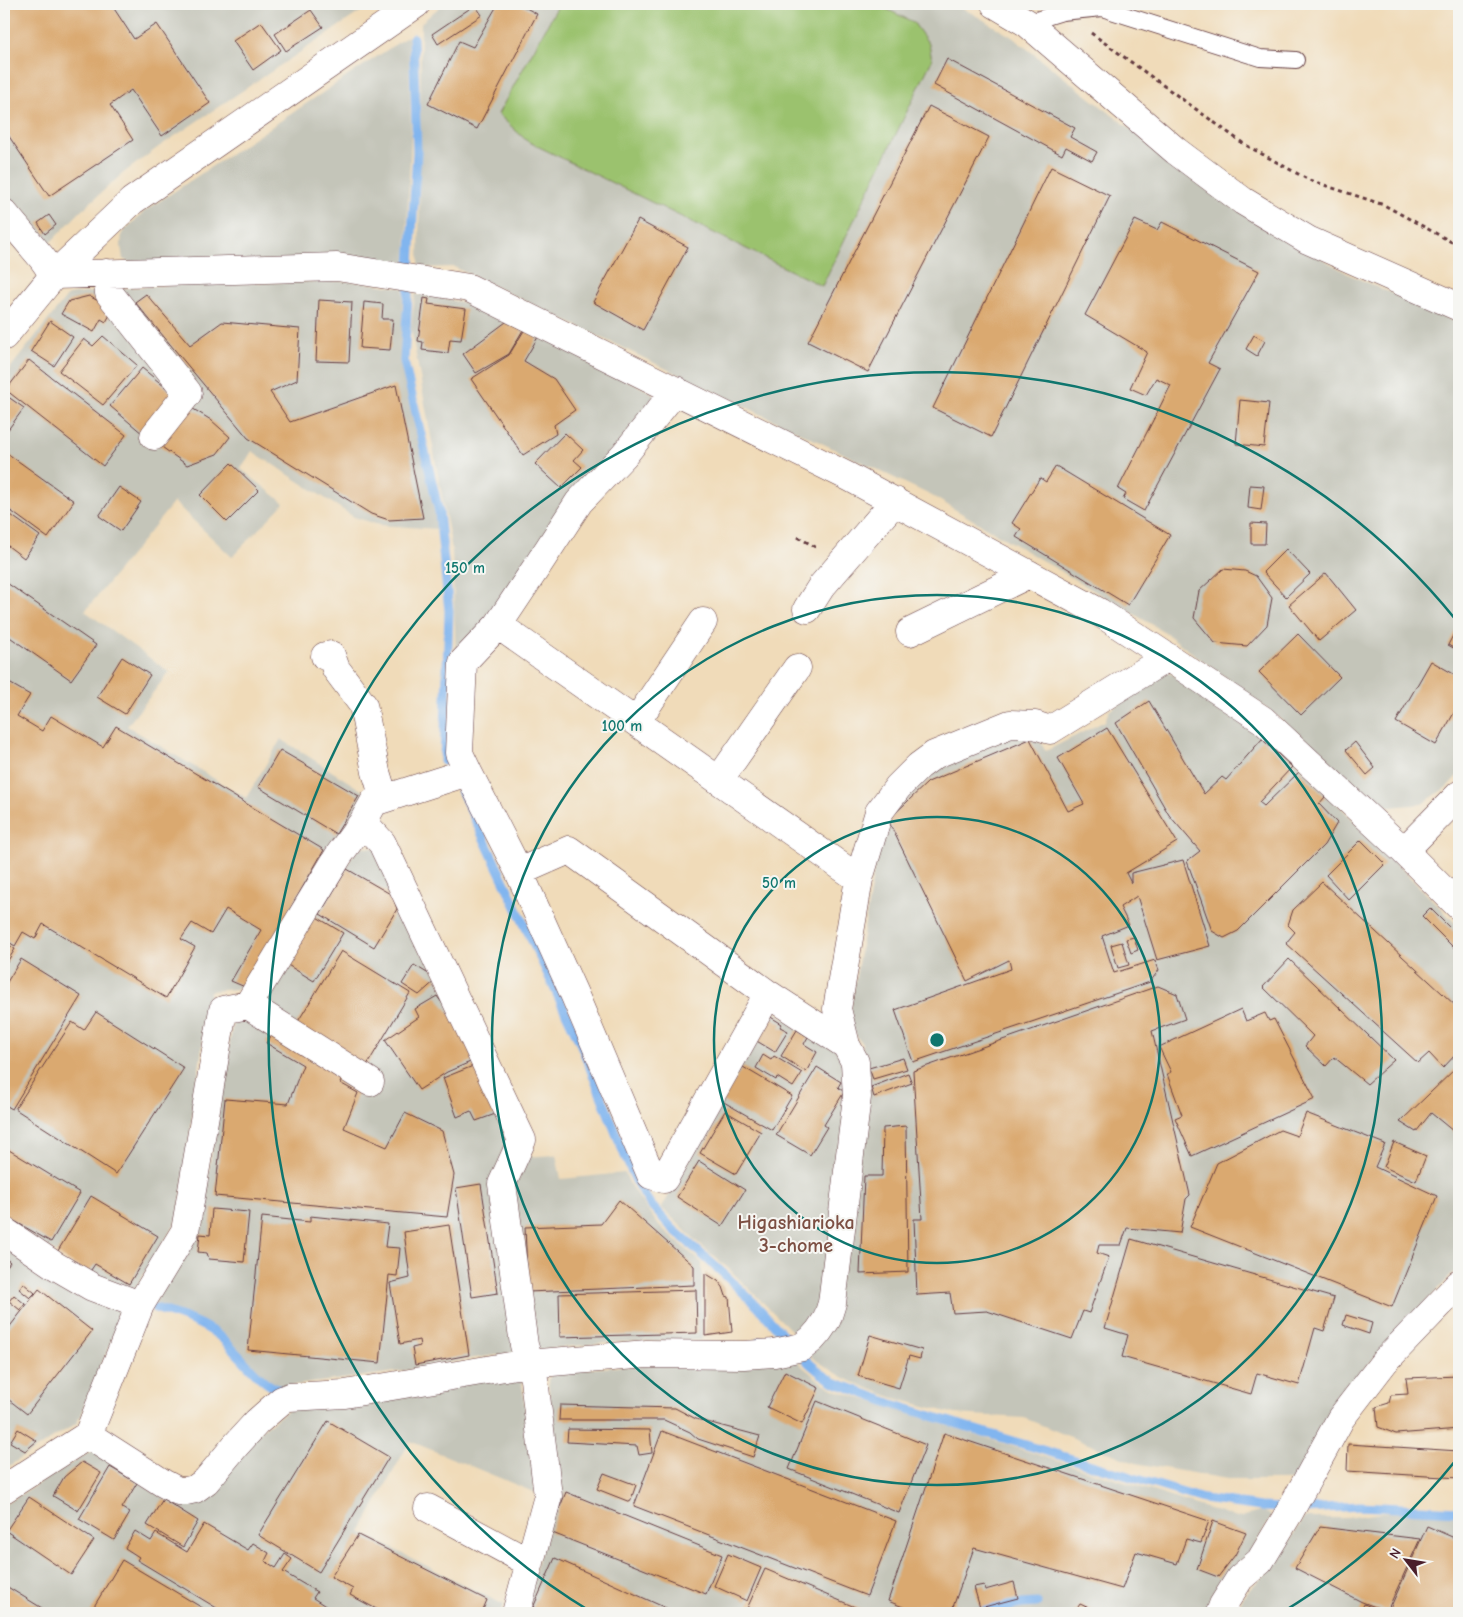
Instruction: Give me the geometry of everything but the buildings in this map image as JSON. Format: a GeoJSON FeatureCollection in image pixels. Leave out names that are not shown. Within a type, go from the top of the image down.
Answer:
{"type":"FeatureCollection","features":[{"type":"Feature","properties":{"kind":"street"},"geometry":{"type":"LineString","coordinates":[[4,336],[54,275],[132,201],[416,4]]}},
{"type":"Feature","properties":{"kind":"street"},"geometry":{"type":"LineString","coordinates":[[995,4],[1027,23],[1176,151],[1243,200],[1308,240],[1459,308]]}},
{"type":"Feature","properties":{"kind":"street"},"geometry":{"type":"LineString","coordinates":[[4,213],[54,275]]}},
{"type":"Feature","properties":{"kind":"street"},"geometry":{"type":"LineString","coordinates":[[54,275],[338,267],[469,288],[849,477],[1099,612],[1263,720],[1404,851],[1459,906]]}},
{"type":"Feature","properties":{"kind":"street"},"geometry":{"type":"LineString","coordinates":[[107,273],[109,293],[188,393],[154,436]]}},
{"type":"Feature","properties":{"kind":"street"},"geometry":{"type":"LineString","coordinates":[[676,390],[624,455],[579,502],[498,625],[463,662],[459,753],[519,872],[575,996],[651,1176],[664,1179],[768,994]]}},
{"type":"Feature","properties":{"kind":"street"},"geometry":{"type":"LineString","coordinates":[[807,609],[821,587],[895,501]]}},
{"type":"Feature","properties":{"kind":"street"},"geometry":{"type":"LineString","coordinates":[[910,632],[1029,574]]}},
{"type":"Feature","properties":{"kind":"street"},"geometry":{"type":"LineString","coordinates":[[636,722],[703,622]]}},
{"type":"Feature","properties":{"kind":"street"},"geometry":{"type":"LineString","coordinates":[[498,625],[860,879]]}},
{"type":"Feature","properties":{"kind":"street"},"geometry":{"type":"LineString","coordinates":[[324,656],[331,655],[336,669],[362,705],[376,772],[384,798]]}},
{"type":"Feature","properties":{"kind":"street"},"geometry":{"type":"LineString","coordinates":[[88,1435],[163,1483],[178,1491],[186,1491],[195,1489],[206,1482],[236,1444],[257,1422],[282,1400],[289,1398],[345,1394],[516,1365],[647,1354],[761,1355],[794,1349],[819,1331],[827,1319],[832,1303],[856,1097],[855,1062],[846,1044],[837,1009],[860,879],[879,812],[919,766],[934,755],[1010,724],[1035,725],[1050,730],[1168,657]]}},
{"type":"Feature","properties":{"kind":"street"},"geometry":{"type":"LineString","coordinates":[[719,780],[798,668]]}},
{"type":"Feature","properties":{"kind":"street"},"geometry":{"type":"LineString","coordinates":[[248,1005],[339,855],[363,822],[374,802],[468,772]]}},
{"type":"Feature","properties":{"kind":"street"},"geometry":{"type":"LineString","coordinates":[[1404,851],[1459,795]]}},
{"type":"Feature","properties":{"kind":"street"},"geometry":{"type":"LineString","coordinates":[[363,822],[382,843],[522,1140],[502,1184],[523,1335],[534,1380],[548,1496],[516,1613]]}},
{"type":"Feature","properties":{"kind":"street"},"geometry":{"type":"LineString","coordinates":[[519,872],[569,850],[768,994],[846,1044]]}},
{"type":"Feature","properties":{"kind":"street"},"geometry":{"type":"LineString","coordinates":[[4,1489],[88,1435],[140,1304],[185,1231],[223,1010],[248,1005],[370,1082]]}},
{"type":"Feature","properties":{"kind":"street"},"geometry":{"type":"LineString","coordinates":[[4,1231],[48,1261],[92,1287],[140,1304]]}},
{"type":"Feature","properties":{"kind":"street"},"geometry":{"type":"LineString","coordinates":[[1220,1613],[1240,1578],[1260,1562],[1289,1513],[1340,1418],[1385,1361],[1459,1284]]}},
{"type":"Feature","properties":{"kind":"street"},"geometry":{"type":"LineString","coordinates":[[428,1508],[530,1563]]}},
{"type":"Feature","properties":{"kind":"lane"},"geometry":{"type":"LineString","coordinates":[[1027,23],[1062,12],[1102,8],[1260,58],[1296,60]]}},
{"type":"Feature","properties":{"kind":"path"},"geometry":{"type":"LineString","coordinates":[[1062,12],[1244,144],[1309,180],[1384,205],[1459,246]]}},
{"type":"Feature","properties":{"kind":"shaded area"},"geometry":{"type":"Polygon","coordinates":[[[4,4],[372,4],[160,146],[122,174],[81,211],[46,247],[4,202],[4,4]]]}},
{"type":"Feature","properties":{"kind":"shaded area"},"geometry":{"type":"Polygon","coordinates":[[[443,4],[955,4],[1012,37],[1219,198],[1350,275],[1459,323],[1459,774],[1447,787],[1422,804],[1391,807],[1365,799],[1280,719],[1163,631],[932,496],[454,267],[419,268],[421,23],[443,4]]]}},
{"type":"Feature","properties":{"kind":"shaded area"},"geometry":{"type":"Polygon","coordinates":[[[408,36],[411,137],[405,268],[130,263],[123,259],[122,233],[145,211],[408,36]]]}},
{"type":"Feature","properties":{"kind":"shaded area"},"geometry":{"type":"Polygon","coordinates":[[[350,281],[403,288],[401,363],[438,529],[380,525],[354,517],[252,451],[241,469],[284,503],[232,557],[174,502],[85,611],[169,672],[127,726],[246,798],[281,739],[366,793],[250,988],[210,991],[178,1219],[132,1293],[104,1283],[4,1219],[4,376],[68,295],[125,288],[184,284],[350,281]]]}},
{"type":"Feature","properties":{"kind":"shaded area"},"geometry":{"type":"Polygon","coordinates":[[[425,294],[468,304],[514,322],[652,393],[658,405],[501,611],[456,656],[452,550],[411,328],[415,295],[425,294]]]}},
{"type":"Feature","properties":{"kind":"shaded area"},"geometry":{"type":"Polygon","coordinates":[[[1166,670],[1270,736],[1459,927],[1459,1267],[1356,1378],[1296,1480],[1233,1480],[1135,1463],[1024,1418],[955,1414],[894,1398],[841,1376],[808,1353],[867,1091],[862,1044],[848,1024],[882,822],[908,782],[997,736],[1034,732],[1046,751],[1105,721],[1109,711],[1166,670]]]}},
{"type":"Feature","properties":{"kind":"shaded area"},"geometry":{"type":"Polygon","coordinates":[[[358,847],[375,848],[513,1133],[519,1352],[403,1371],[281,1387],[263,1376],[213,1327],[185,1314],[154,1305],[200,1225],[233,1023],[249,1020],[358,847]]]}},
{"type":"Feature","properties":{"kind":"shaded area"},"geometry":{"type":"Polygon","coordinates":[[[770,1010],[838,1049],[850,1076],[822,1309],[799,1338],[729,1269],[697,1242],[662,1208],[770,1010]]]}},
{"type":"Feature","properties":{"kind":"shaded area"},"geometry":{"type":"Polygon","coordinates":[[[556,1155],[561,1179],[625,1173],[630,1185],[660,1227],[702,1263],[702,1340],[615,1342],[534,1350],[512,1179],[524,1157],[556,1155]]]}},
{"type":"Feature","properties":{"kind":"shaded area"},"geometry":{"type":"Polygon","coordinates":[[[4,1241],[125,1308],[77,1423],[4,1469],[4,1241]]]}},
{"type":"Feature","properties":{"kind":"shaded area"},"geometry":{"type":"Polygon","coordinates":[[[792,1355],[820,1381],[835,1390],[1237,1518],[1263,1511],[1272,1516],[1253,1549],[1222,1581],[1204,1613],[523,1613],[558,1491],[548,1380],[554,1371],[792,1355]]]}},
{"type":"Feature","properties":{"kind":"shaded area"},"geometry":{"type":"Polygon","coordinates":[[[521,1374],[536,1493],[410,1441],[360,1532],[504,1605],[500,1613],[4,1613],[4,1505],[93,1450],[176,1495],[299,1402],[521,1374]]]}},
{"type":"Feature","properties":{"kind":"shaded area"},"geometry":{"type":"Polygon","coordinates":[[[1394,1511],[1459,1513],[1459,1613],[1235,1613],[1246,1593],[1277,1562],[1304,1518],[1347,1518],[1394,1511]]]}},
{"type":"Feature","properties":{"kind":"green space"},"geometry":{"type":"Polygon","coordinates":[[[559,4],[876,4],[913,22],[929,44],[932,60],[822,286],[527,141],[498,114],[559,4]]]}},
{"type":"Feature","properties":{"kind":"waterway"},"geometry":{"type":"LineString","coordinates":[[413,38],[417,152],[404,361],[439,512],[449,611],[444,761]]}},
{"type":"Feature","properties":{"kind":"waterway"},"geometry":{"type":"LineString","coordinates":[[461,790],[581,1045],[639,1187],[650,1204],[672,1228],[755,1304],[809,1363],[822,1374],[834,1382],[892,1404],[1203,1499],[1261,1507],[1306,1509],[1360,1506],[1459,1511]]}},
{"type":"Feature","properties":{"kind":"waterway"},"geometry":{"type":"LineString","coordinates":[[155,1308],[188,1319],[212,1331],[226,1342],[264,1381],[280,1390]]}},
{"type":"Feature","properties":{"kind":"waterway"},"geometry":{"type":"LineString","coordinates":[[759,1342],[782,1335]]}},
{"type":"Feature","properties":{"kind":"waterway"},"geometry":{"type":"LineString","coordinates":[[971,1613],[1037,1603]]}},
{"type":"Feature","properties":{"kind":"district","name":"Higashiarioka 3-chome"},"geometry":{"type":"Point","coordinates":[796,1234]}}]}
